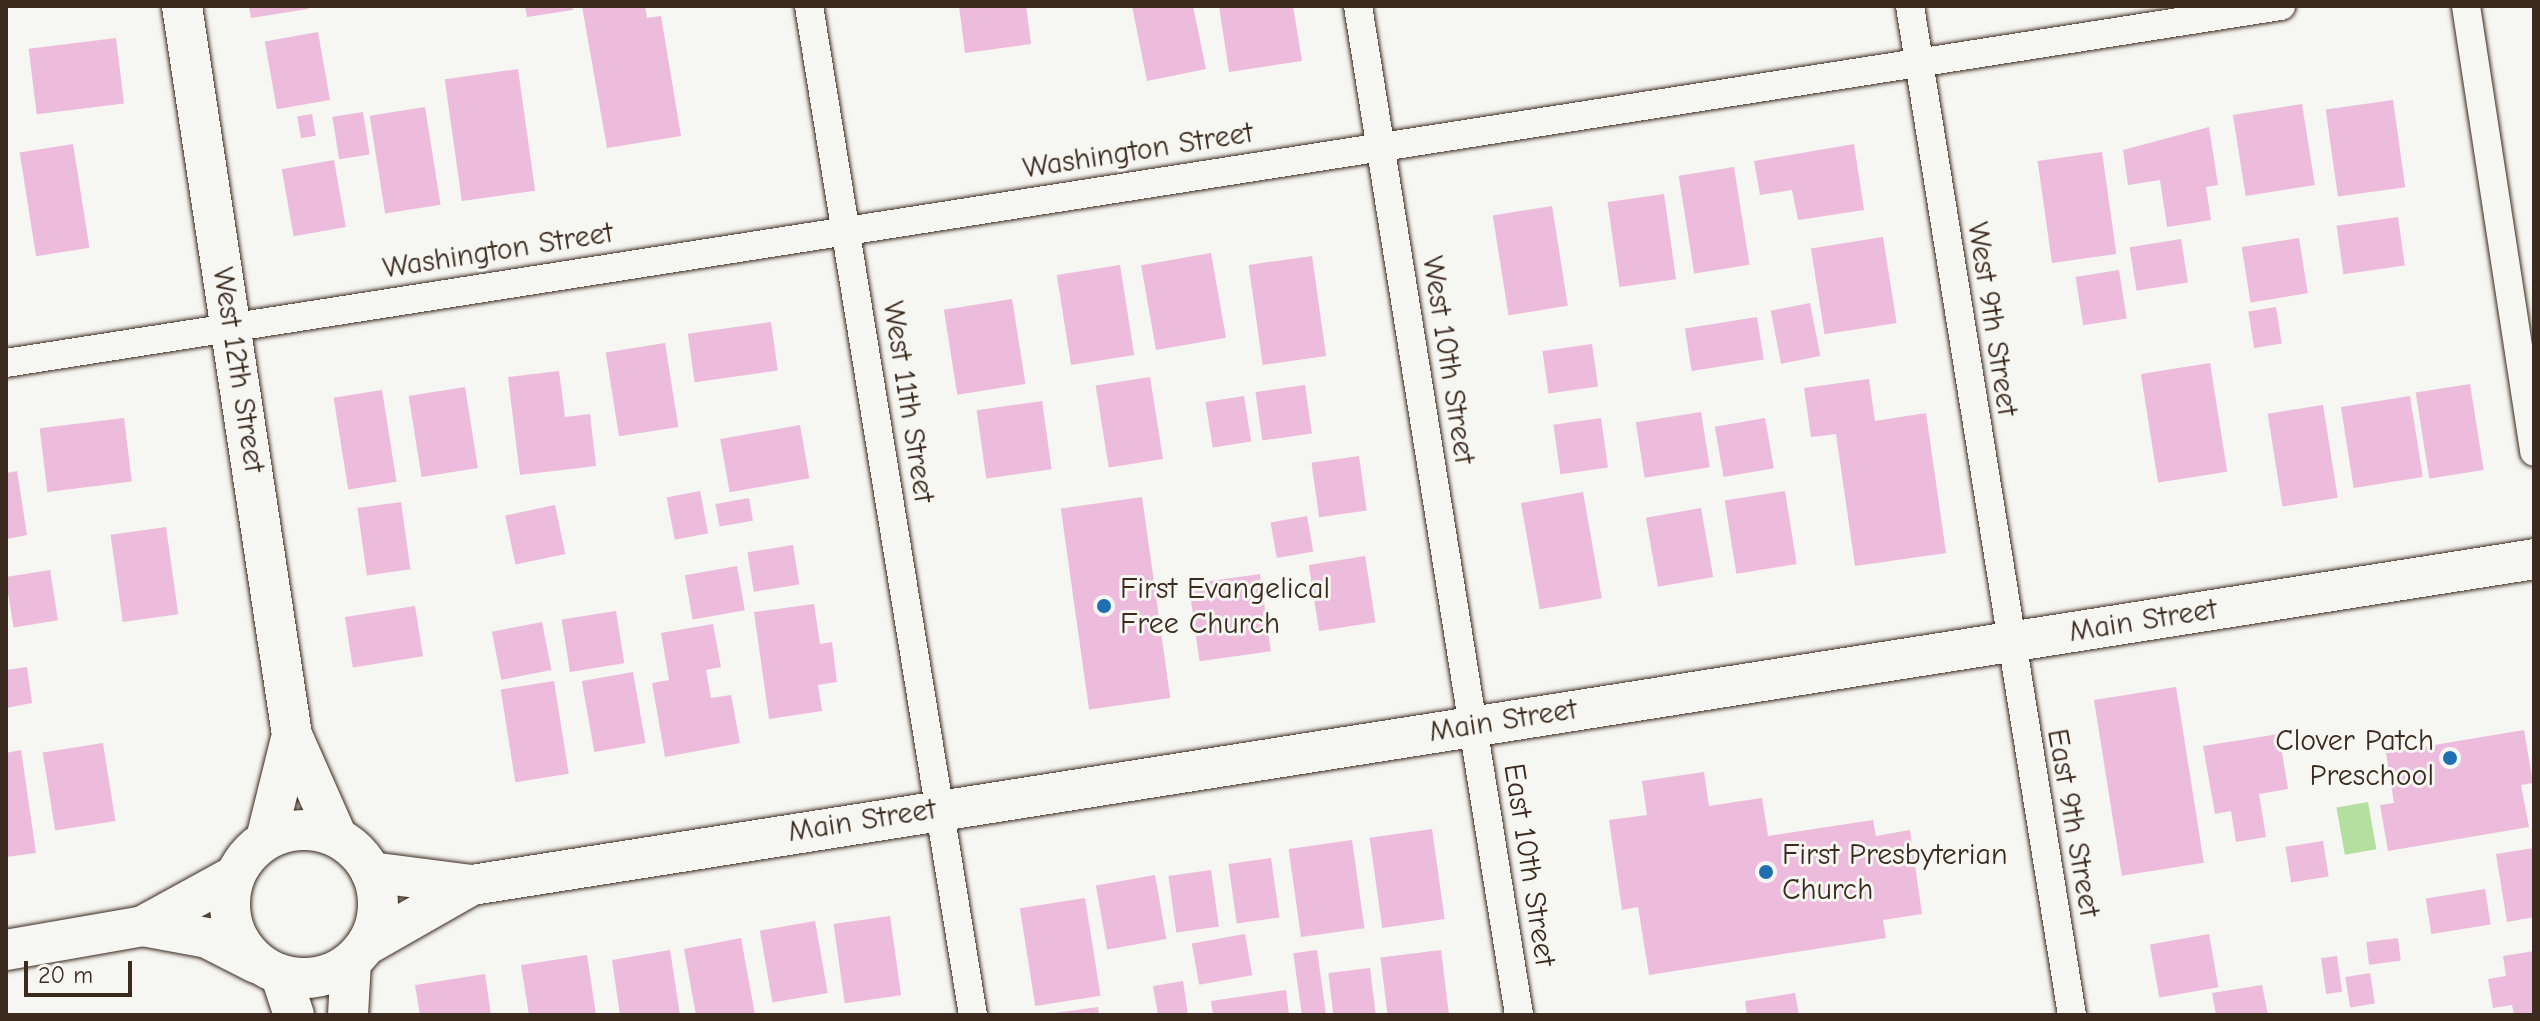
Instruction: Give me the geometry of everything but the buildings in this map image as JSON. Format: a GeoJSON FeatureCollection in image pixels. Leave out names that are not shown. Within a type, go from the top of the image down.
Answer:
{"type":"FeatureCollection","features":[{"type":"Feature","properties":{"kind":"main road","name":"West 12th Street"},"geometry":{"type":"LineString","coordinates":[[182,6],[292,735],[337,837]]}},
{"type":"Feature","properties":{"kind":"main road","name":"Main Street"},"geometry":{"type":"LineString","coordinates":[[371,872],[472,885],[2534,559]]}},
{"type":"Feature","properties":{"kind":"main road","name":"West 12th Street"},"geometry":{"type":"LineString","coordinates":[[266,839],[292,735]]}},
{"type":"Feature","properties":{"kind":"main road"},"geometry":{"type":"LineString","coordinates":[[6,950],[143,926],[234,876],[266,839],[301,830],[337,837],[371,872],[377,921],[359,953],[348,1015]]}},
{"type":"Feature","properties":{"kind":"main road"},"geometry":{"type":"LineString","coordinates":[[234,876],[232,925],[270,970],[294,1015]]}},
{"type":"Feature","properties":{"kind":"main road","name":"Main Street"},"geometry":{"type":"LineString","coordinates":[[359,953],[472,885]]}},
{"type":"Feature","properties":{"kind":"main road"},"geometry":{"type":"LineString","coordinates":[[143,926],[207,938],[270,970],[330,974],[359,953]]}},
{"type":"Feature","properties":{"kind":"street","name":"West 11th Street"},"geometry":{"type":"LineString","coordinates":[[809,6],[973,1015]]}},
{"type":"Feature","properties":{"kind":"street","name":"West 10th Street"},"geometry":{"type":"LineString","coordinates":[[1358,6],[1472,725]]}},
{"type":"Feature","properties":{"kind":"street","name":"West 9th Street"},"geometry":{"type":"LineString","coordinates":[[1910,6],[2007,642]]}},
{"type":"Feature","properties":{"kind":"street","name":"Washington Street"},"geometry":{"type":"LineString","coordinates":[[6,363],[2281,6]]}},
{"type":"Feature","properties":{"kind":"street"},"geometry":{"type":"LineString","coordinates":[[2466,6],[2534,452]]}},
{"type":"Feature","properties":{"kind":"street","name":"East 9th Street"},"geometry":{"type":"LineString","coordinates":[[2007,642],[2072,1015]]}},
{"type":"Feature","properties":{"kind":"street","name":"East 10th Street"},"geometry":{"type":"LineString","coordinates":[[1472,725],[1519,1015]]}},
{"type":"Feature","properties":{"kind":"green space"},"geometry":{"type":"Polygon","coordinates":[[[2368,802],[2376,849],[2345,855],[2336,808],[2368,802]]]}},
{"type":"Feature","properties":{"kind":"place","name":"First Evangelical Free Church"},"geometry":{"type":"Point","coordinates":[1104,606]}},
{"type":"Feature","properties":{"kind":"place","name":"Clover Patch Preschool"},"geometry":{"type":"Point","coordinates":[2450,758]}},
{"type":"Feature","properties":{"kind":"place","name":"First Presbyterian Church"},"geometry":{"type":"Point","coordinates":[1766,872]}}]}
